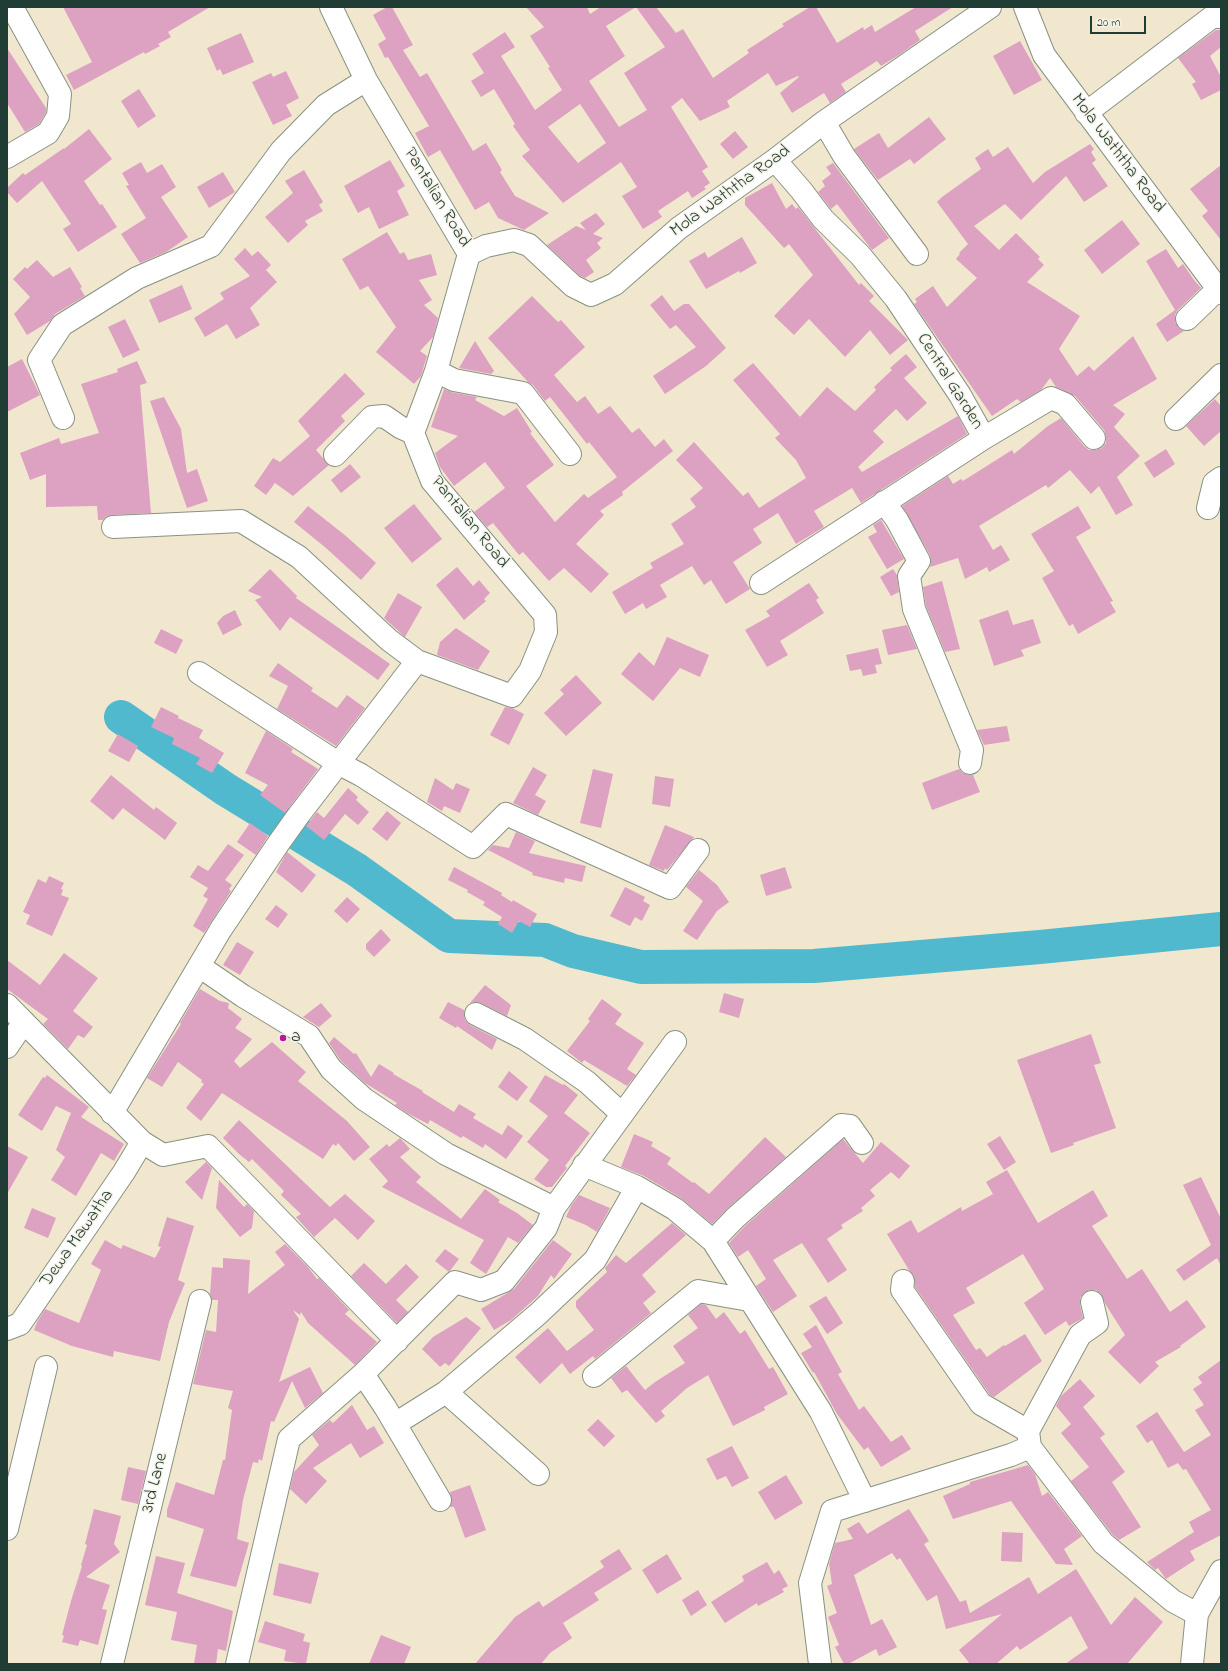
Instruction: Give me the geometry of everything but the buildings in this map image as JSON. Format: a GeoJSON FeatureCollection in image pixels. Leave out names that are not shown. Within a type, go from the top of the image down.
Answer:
{"type":"FeatureCollection","features":[{"type":"Feature","properties":{"kind":"street"},"geometry":{"type":"LineString","coordinates":[[7,157],[48,133],[58,116],[60,94],[12,7]]}},
{"type":"Feature","properties":{"kind":"street","name":"Pantalian Road"},"geometry":{"type":"LineString","coordinates":[[331,7],[366,80],[469,254],[436,371],[413,433],[432,481],[546,615],[546,632],[530,672],[512,696],[416,661]]}},
{"type":"Feature","properties":{"kind":"street","name":"Mola Waththa Road"},"geometry":{"type":"LineString","coordinates":[[469,254],[486,246],[514,240],[529,244],[573,286],[591,295],[615,284],[679,228],[775,160],[824,122],[990,7]]}},
{"type":"Feature","properties":{"kind":"street","name":"Mola Waththa Road"},"geometry":{"type":"LineString","coordinates":[[1025,7],[1044,55],[1219,291]]}},
{"type":"Feature","properties":{"kind":"street"},"geometry":{"type":"LineString","coordinates":[[1086,113],[1212,17],[1221,17]]}},
{"type":"Feature","properties":{"kind":"street"},"geometry":{"type":"LineString","coordinates":[[63,418],[39,360],[62,325],[137,278],[211,246],[281,151],[326,105],[366,80]]}},
{"type":"Feature","properties":{"kind":"street"},"geometry":{"type":"LineString","coordinates":[[824,122],[844,156],[917,254]]}},
{"type":"Feature","properties":{"kind":"street","name":"Central Garden"},"geometry":{"type":"LineString","coordinates":[[762,583],[984,438],[960,395],[896,298],[860,256],[823,219],[801,190],[775,160]]}},
{"type":"Feature","properties":{"kind":"street"},"geometry":{"type":"LineString","coordinates":[[1187,319],[1219,291]]}},
{"type":"Feature","properties":{"kind":"street"},"geometry":{"type":"LineString","coordinates":[[436,371],[454,380],[523,393],[570,454]]}},
{"type":"Feature","properties":{"kind":"street"},"geometry":{"type":"LineString","coordinates":[[1176,419],[1221,375]]}},
{"type":"Feature","properties":{"kind":"street"},"geometry":{"type":"LineString","coordinates":[[984,438],[1052,398],[1065,404],[1094,438]]}},
{"type":"Feature","properties":{"kind":"street"},"geometry":{"type":"LineString","coordinates":[[334,456],[372,417],[384,416],[400,428],[413,433]]}},
{"type":"Feature","properties":{"kind":"street"},"geometry":{"type":"LineString","coordinates":[[1208,508],[1214,483],[1221,478]]}},
{"type":"Feature","properties":{"kind":"street"},"geometry":{"type":"LineString","coordinates":[[884,502],[897,520],[919,561],[909,576],[914,609],[972,750],[970,763]]}},
{"type":"Feature","properties":{"kind":"street"},"geometry":{"type":"LineString","coordinates":[[112,1113],[221,929],[278,844],[416,661],[389,640],[299,557],[241,521],[113,527]]}},
{"type":"Feature","properties":{"kind":"street"},"geometry":{"type":"LineString","coordinates":[[199,672],[338,763],[361,775],[473,847],[506,814],[670,888],[698,850]]}},
{"type":"Feature","properties":{"kind":"street"},"geometry":{"type":"LineString","coordinates":[[199,966],[243,996],[309,1036],[331,1069],[364,1099],[446,1154],[554,1208]]}},
{"type":"Feature","properties":{"kind":"street"},"geometry":{"type":"LineString","coordinates":[[7,1005],[142,1142],[163,1155],[208,1146],[397,1341]]}},
{"type":"Feature","properties":{"kind":"street"},"geometry":{"type":"LineString","coordinates":[[476,1014],[525,1039],[587,1082],[622,1114]]}},
{"type":"Feature","properties":{"kind":"street"},"geometry":{"type":"LineString","coordinates":[[7,1047],[24,1022]]}},
{"type":"Feature","properties":{"kind":"street"},"geometry":{"type":"LineString","coordinates":[[238,1664],[289,1439],[363,1374],[455,1282],[480,1290],[504,1281],[546,1228],[554,1208],[674,1042]]}},
{"type":"Feature","properties":{"kind":"street"},"geometry":{"type":"LineString","coordinates":[[713,1241],[735,1218],[841,1125],[850,1126],[862,1143]]}},
{"type":"Feature","properties":{"kind":"street","name":"Dewa Mawatha"},"geometry":{"type":"LineString","coordinates":[[7,1329],[20,1324],[120,1179],[142,1142]]}},
{"type":"Feature","properties":{"kind":"street"},"geometry":{"type":"LineString","coordinates":[[584,1165],[636,1187],[675,1209],[713,1241],[821,1412],[865,1501]]}},
{"type":"Feature","properties":{"kind":"street"},"geometry":{"type":"LineString","coordinates":[[394,1424],[446,1392],[538,1314],[595,1260],[624,1211],[636,1187]]}},
{"type":"Feature","properties":{"kind":"street"},"geometry":{"type":"LineString","coordinates":[[903,1281],[902,1290],[981,1404],[1029,1439],[1103,1543],[1173,1601],[1197,1614]]}},
{"type":"Feature","properties":{"kind":"street"},"geometry":{"type":"LineString","coordinates":[[594,1376],[698,1291],[749,1300]]}},
{"type":"Feature","properties":{"kind":"street","name":"3rd Lane"},"geometry":{"type":"LineString","coordinates":[[112,1664],[200,1301]]}},
{"type":"Feature","properties":{"kind":"street"},"geometry":{"type":"LineString","coordinates":[[820,1664],[810,1583],[832,1511],[1010,1455],[1029,1439],[1080,1335],[1097,1323],[1092,1302]]}},
{"type":"Feature","properties":{"kind":"street"},"geometry":{"type":"LineString","coordinates":[[7,1529],[46,1367]]}},
{"type":"Feature","properties":{"kind":"street"},"geometry":{"type":"LineString","coordinates":[[363,1374],[440,1500]]}},
{"type":"Feature","properties":{"kind":"street"},"geometry":{"type":"LineString","coordinates":[[446,1392],[538,1474]]}},
{"type":"Feature","properties":{"kind":"street"},"geometry":{"type":"LineString","coordinates":[[1192,1664],[1197,1614],[1221,1571]]}},
{"type":"Feature","properties":{"kind":"waterway"},"geometry":{"type":"LineString","coordinates":[[121,717],[225,789],[357,870],[449,936],[545,940],[573,951],[641,967],[814,966],[1040,947],[1221,929]]}},
{"type":"Feature","properties":{"kind":"place","name":"a"},"geometry":{"type":"Point","coordinates":[283,1038]}}]}
